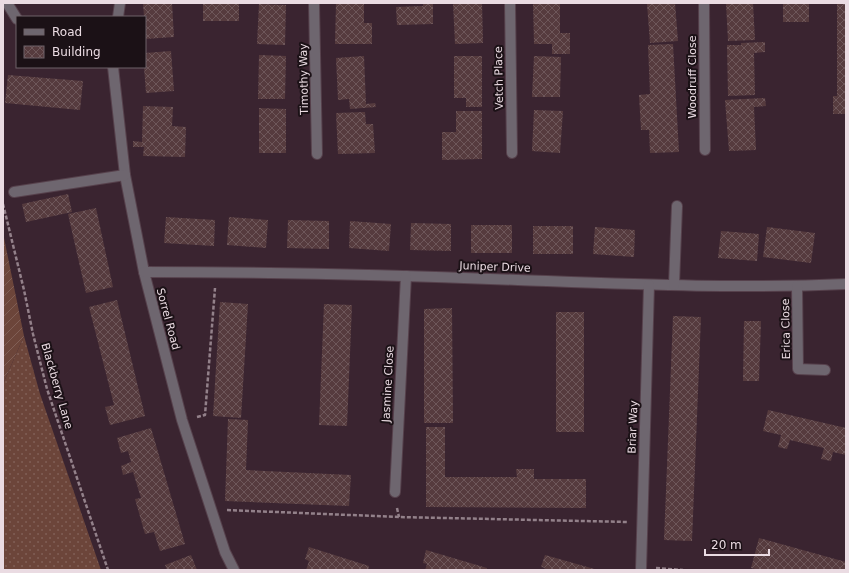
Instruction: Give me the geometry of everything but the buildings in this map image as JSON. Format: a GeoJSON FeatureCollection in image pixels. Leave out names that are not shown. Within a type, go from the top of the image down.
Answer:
{"type":"FeatureCollection","features":[{"type":"Feature","properties":{"kind":"street"},"geometry":{"type":"LineString","coordinates":[[7,3],[16,17]]}},
{"type":"Feature","properties":{"kind":"street"},"geometry":{"type":"LineString","coordinates":[[118,16],[120,3]]}},
{"type":"Feature","properties":{"kind":"street","name":"Timothy Way"},"geometry":{"type":"LineString","coordinates":[[314,3],[317,154]]}},
{"type":"Feature","properties":{"kind":"street","name":"Vetch Place"},"geometry":{"type":"LineString","coordinates":[[510,3],[512,153]]}},
{"type":"Feature","properties":{"kind":"street","name":"Woodruff Close"},"geometry":{"type":"LineString","coordinates":[[704,3],[705,150]]}},
{"type":"Feature","properties":{"kind":"street","name":"Sorrel Road"},"geometry":{"type":"LineString","coordinates":[[113,68],[125,175],[144,272],[182,420],[225,552],[234,570]]}},
{"type":"Feature","properties":{"kind":"street"},"geometry":{"type":"LineString","coordinates":[[14,192],[125,175]]}},
{"type":"Feature","properties":{"kind":"street"},"geometry":{"type":"LineString","coordinates":[[674,285],[677,206]]}},
{"type":"Feature","properties":{"kind":"street","name":"Juniper Drive"},"geometry":{"type":"LineString","coordinates":[[144,272],[406,276],[674,285],[797,286],[846,284]]}},
{"type":"Feature","properties":{"kind":"street","name":"Jasmine Close"},"geometry":{"type":"LineString","coordinates":[[395,492],[406,276]]}},
{"type":"Feature","properties":{"kind":"street","name":"Briar Way"},"geometry":{"type":"LineString","coordinates":[[641,569],[648,284]]}},
{"type":"Feature","properties":{"kind":"street","name":"Erica Close"},"geometry":{"type":"LineString","coordinates":[[797,286],[798,369],[825,370]]}},
{"type":"Feature","properties":{"kind":"path","name":"Blackberry Lane"},"geometry":{"type":"LineString","coordinates":[[3,203],[47,390],[108,570]]}},
{"type":"Feature","properties":{"kind":"path"},"geometry":{"type":"LineString","coordinates":[[182,420],[205,415],[217,272]]}},
{"type":"Feature","properties":{"kind":"path"},"geometry":{"type":"LineString","coordinates":[[212,510],[399,517],[642,522]]}},
{"type":"Feature","properties":{"kind":"path"},"geometry":{"type":"LineString","coordinates":[[641,569],[683,570]]}},
{"type":"Feature","properties":{"kind":"shaded area"},"geometry":{"type":"Polygon","coordinates":[[[3,233],[24,336],[3,384],[3,233]]]}},
{"type":"Feature","properties":{"kind":"shaded area"},"geometry":{"type":"Polygon","coordinates":[[[24,336],[40,394],[101,570],[3,570],[3,384],[24,336]]]}}]}
